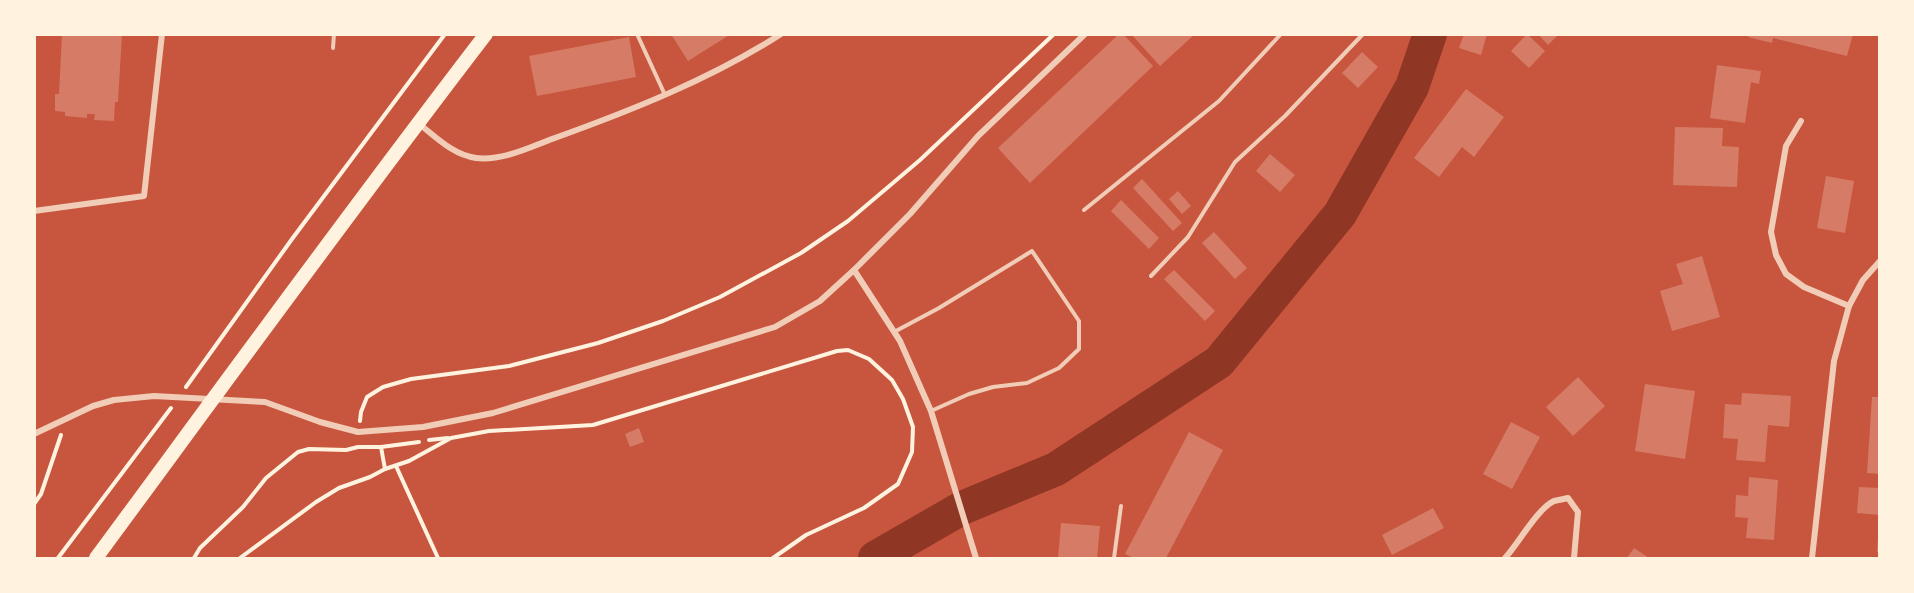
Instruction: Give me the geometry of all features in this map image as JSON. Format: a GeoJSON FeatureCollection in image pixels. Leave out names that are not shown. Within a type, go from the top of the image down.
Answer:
{"type":"FeatureCollection","features":[{"type":"Feature","properties":{"kind":"main road"},"geometry":{"type":"LineString","coordinates":[[96,558],[417,123],[486,34]]}},
{"type":"Feature","properties":{"kind":"street"},"geometry":{"type":"LineString","coordinates":[[34,211],[144,196],[162,34]]}},
{"type":"Feature","properties":{"kind":"street"},"geometry":{"type":"LineString","coordinates":[[417,123],[456,152],[476,158],[496,157],[591,125],[665,94],[760,48],[781,34]]}},
{"type":"Feature","properties":{"kind":"street"},"geometry":{"type":"LineString","coordinates":[[34,434],[93,406],[114,400],[154,396],[265,402],[320,422],[358,432],[423,427],[493,413],[775,327],[820,301],[854,270],[910,214],[978,136],[1085,34]]}},
{"type":"Feature","properties":{"kind":"street"},"geometry":{"type":"LineString","coordinates":[[1802,121],[1786,146],[1771,232],[1776,255],[1786,274],[1804,287],[1849,306]]}},
{"type":"Feature","properties":{"kind":"street"},"geometry":{"type":"LineString","coordinates":[[1812,558],[1834,361],[1849,306],[1863,280],[1880,261]]}},
{"type":"Feature","properties":{"kind":"street"},"geometry":{"type":"LineString","coordinates":[[854,270],[894,332],[931,411],[976,558]]}},
{"type":"Feature","properties":{"kind":"street"},"geometry":{"type":"LineString","coordinates":[[1505,558],[1538,515],[1552,502],[1568,498],[1578,512],[1574,558]]}},
{"type":"Feature","properties":{"kind":"lane"},"geometry":{"type":"LineString","coordinates":[[333,48],[334,34]]}},
{"type":"Feature","properties":{"kind":"lane"},"geometry":{"type":"LineString","coordinates":[[637,34],[665,94]]}},
{"type":"Feature","properties":{"kind":"lane"},"geometry":{"type":"LineString","coordinates":[[1084,210],[1219,100],[1281,34]]}},
{"type":"Feature","properties":{"kind":"lane"},"geometry":{"type":"LineString","coordinates":[[1151,276],[1188,237],[1235,162],[1285,116],[1364,34]]}},
{"type":"Feature","properties":{"kind":"lane"},"geometry":{"type":"LineString","coordinates":[[894,332],[939,308],[1032,251],[1079,321],[1079,349],[1059,368],[1027,383],[993,387],[969,394],[931,411]]}},
{"type":"Feature","properties":{"kind":"lane"},"geometry":{"type":"LineString","coordinates":[[1114,558],[1121,507]]}},
{"type":"Feature","properties":{"kind":"path"},"geometry":{"type":"LineString","coordinates":[[182,392],[292,239],[445,34]]}},
{"type":"Feature","properties":{"kind":"path"},"geometry":{"type":"LineString","coordinates":[[361,412],[368,397],[383,387],[411,379],[531,361],[598,343],[663,321],[720,297],[801,253],[848,221],[921,160],[1054,34]]}},
{"type":"Feature","properties":{"kind":"path"},"geometry":{"type":"LineString","coordinates":[[240,558],[316,502],[339,488],[396,466],[458,435],[593,425],[837,351],[848,350],[869,359],[892,380],[903,399],[913,427],[912,452],[898,484],[864,508],[806,535],[774,558]]}},
{"type":"Feature","properties":{"kind":"path"},"geometry":{"type":"LineString","coordinates":[[58,558],[175,401]]}},
{"type":"Feature","properties":{"kind":"path"},"geometry":{"type":"LineString","coordinates":[[34,504],[40,494],[61,434]]}},
{"type":"Feature","properties":{"kind":"path"},"geometry":{"type":"LineString","coordinates":[[194,558],[200,548],[243,507],[266,478],[298,452],[309,449],[346,450],[358,447],[381,447],[385,469]]}},
{"type":"Feature","properties":{"kind":"path"},"geometry":{"type":"LineString","coordinates":[[396,466],[438,558]]}},
{"type":"Feature","properties":{"kind":"building"},"geometry":{"type":"Polygon","coordinates":[[[62,34],[122,34],[118,102],[115,102],[114,121],[94,120],[95,114],[87,114],[87,118],[65,116],[65,112],[55,111],[55,94],[59,94],[62,34]]]}},
{"type":"Feature","properties":{"kind":"building"},"geometry":{"type":"Polygon","coordinates":[[[671,34],[731,34],[688,61],[671,34]]]}},
{"type":"Feature","properties":{"kind":"building"},"geometry":{"type":"Polygon","coordinates":[[[1119,34],[1123,34],[1153,66],[1030,183],[998,148],[1119,34]]]}},
{"type":"Feature","properties":{"kind":"building"},"geometry":{"type":"Polygon","coordinates":[[[1131,34],[1195,34],[1160,66],[1131,34]]]}},
{"type":"Feature","properties":{"kind":"building"},"geometry":{"type":"Polygon","coordinates":[[[1464,34],[1487,34],[1481,55],[1459,48],[1464,34]]]}},
{"type":"Feature","properties":{"kind":"building"},"geometry":{"type":"Polygon","coordinates":[[[1527,34],[1545,51],[1529,68],[1511,51],[1527,34]]]}},
{"type":"Feature","properties":{"kind":"building"},"geometry":{"type":"Polygon","coordinates":[[[1538,34],[1559,34],[1548,45],[1538,34]]]}},
{"type":"Feature","properties":{"kind":"building"},"geometry":{"type":"Polygon","coordinates":[[[1749,34],[1853,34],[1847,56],[1773,38],[1772,43],[1748,37],[1749,34]]]}},
{"type":"Feature","properties":{"kind":"building"},"geometry":{"type":"Polygon","coordinates":[[[629,37],[636,77],[537,96],[529,56],[629,37]]]}},
{"type":"Feature","properties":{"kind":"building"},"geometry":{"type":"Polygon","coordinates":[[[1362,52],[1378,67],[1358,88],[1342,73],[1362,52]]]}},
{"type":"Feature","properties":{"kind":"building"},"geometry":{"type":"Polygon","coordinates":[[[1717,65],[1761,71],[1759,84],[1751,82],[1745,123],[1710,118],[1717,65]]]}},
{"type":"Feature","properties":{"kind":"building"},"geometry":{"type":"Polygon","coordinates":[[[1466,89],[1504,117],[1474,157],[1462,147],[1439,177],[1414,158],[1466,89]]]}},
{"type":"Feature","properties":{"kind":"building"},"geometry":{"type":"Polygon","coordinates":[[[1675,127],[1723,128],[1722,146],[1739,147],[1737,187],[1673,185],[1675,127]]]}},
{"type":"Feature","properties":{"kind":"building"},"geometry":{"type":"Polygon","coordinates":[[[1270,154],[1295,175],[1280,192],[1256,171],[1270,154]]]}},
{"type":"Feature","properties":{"kind":"building"},"geometry":{"type":"Polygon","coordinates":[[[1826,176],[1854,181],[1845,233],[1817,228],[1826,176]]]}},
{"type":"Feature","properties":{"kind":"building"},"geometry":{"type":"Polygon","coordinates":[[[1142,179],[1182,223],[1173,231],[1133,188],[1142,179]]]}},
{"type":"Feature","properties":{"kind":"building"},"geometry":{"type":"Polygon","coordinates":[[[1178,191],[1191,206],[1182,214],[1169,199],[1178,191]]]}},
{"type":"Feature","properties":{"kind":"building"},"geometry":{"type":"Polygon","coordinates":[[[1121,200],[1159,238],[1149,249],[1111,211],[1121,200]]]}},
{"type":"Feature","properties":{"kind":"building"},"geometry":{"type":"Polygon","coordinates":[[[1214,232],[1247,268],[1235,279],[1202,243],[1214,232]]]}},
{"type":"Feature","properties":{"kind":"building"},"geometry":{"type":"Polygon","coordinates":[[[1702,256],[1720,317],[1672,331],[1660,291],[1683,284],[1676,264],[1702,256]]]}},
{"type":"Feature","properties":{"kind":"building"},"geometry":{"type":"Polygon","coordinates":[[[1174,270],[1215,311],[1205,321],[1164,279],[1174,270]]]}},
{"type":"Feature","properties":{"kind":"building"},"geometry":{"type":"Polygon","coordinates":[[[1578,377],[1605,406],[1573,436],[1546,407],[1578,377]]]}},
{"type":"Feature","properties":{"kind":"building"},"geometry":{"type":"Polygon","coordinates":[[[1645,384],[1695,391],[1685,459],[1635,451],[1645,384]]]}},
{"type":"Feature","properties":{"kind":"building"},"geometry":{"type":"Polygon","coordinates":[[[1742,393],[1791,396],[1789,427],[1768,425],[1765,462],[1736,460],[1738,439],[1723,438],[1725,404],[1741,405],[1742,393]]]}},
{"type":"Feature","properties":{"kind":"building"},"geometry":{"type":"Polygon","coordinates":[[[1872,397],[1880,397],[1880,474],[1867,473],[1872,397]]]}},
{"type":"Feature","properties":{"kind":"building"},"geometry":{"type":"Polygon","coordinates":[[[1511,422],[1540,437],[1512,489],[1483,474],[1511,422]]]}},
{"type":"Feature","properties":{"kind":"building"},"geometry":{"type":"Polygon","coordinates":[[[639,428],[644,442],[630,447],[625,434],[639,428]]]}},
{"type":"Feature","properties":{"kind":"building"},"geometry":{"type":"Polygon","coordinates":[[[1189,432],[1223,450],[1166,558],[1134,558],[1125,554],[1189,432]]]}},
{"type":"Feature","properties":{"kind":"building"},"geometry":{"type":"Polygon","coordinates":[[[1749,477],[1778,480],[1774,540],[1746,538],[1748,518],[1735,517],[1736,495],[1748,496],[1749,477]]]}},
{"type":"Feature","properties":{"kind":"building"},"geometry":{"type":"Polygon","coordinates":[[[1859,487],[1880,488],[1880,515],[1857,513],[1859,487]]]}},
{"type":"Feature","properties":{"kind":"building"},"geometry":{"type":"Polygon","coordinates":[[[1433,508],[1444,528],[1392,555],[1382,535],[1433,508]]]}},
{"type":"Feature","properties":{"kind":"building"},"geometry":{"type":"Polygon","coordinates":[[[1061,523],[1100,526],[1097,558],[1058,558],[1061,523]]]}},
{"type":"Feature","properties":{"kind":"building"},"geometry":{"type":"Polygon","coordinates":[[[1878,537],[1880,537],[1880,552],[1877,552],[1878,537]]]}},
{"type":"Feature","properties":{"kind":"building"},"geometry":{"type":"Polygon","coordinates":[[[1634,548],[1649,558],[1627,558],[1634,548]]]}},
{"type":"Feature","properties":{"kind":"waterway"},"geometry":{"type":"LineString","coordinates":[[875,558],[962,508],[1056,469],[1219,362],[1340,214],[1412,87],[1430,34]]}}]}
